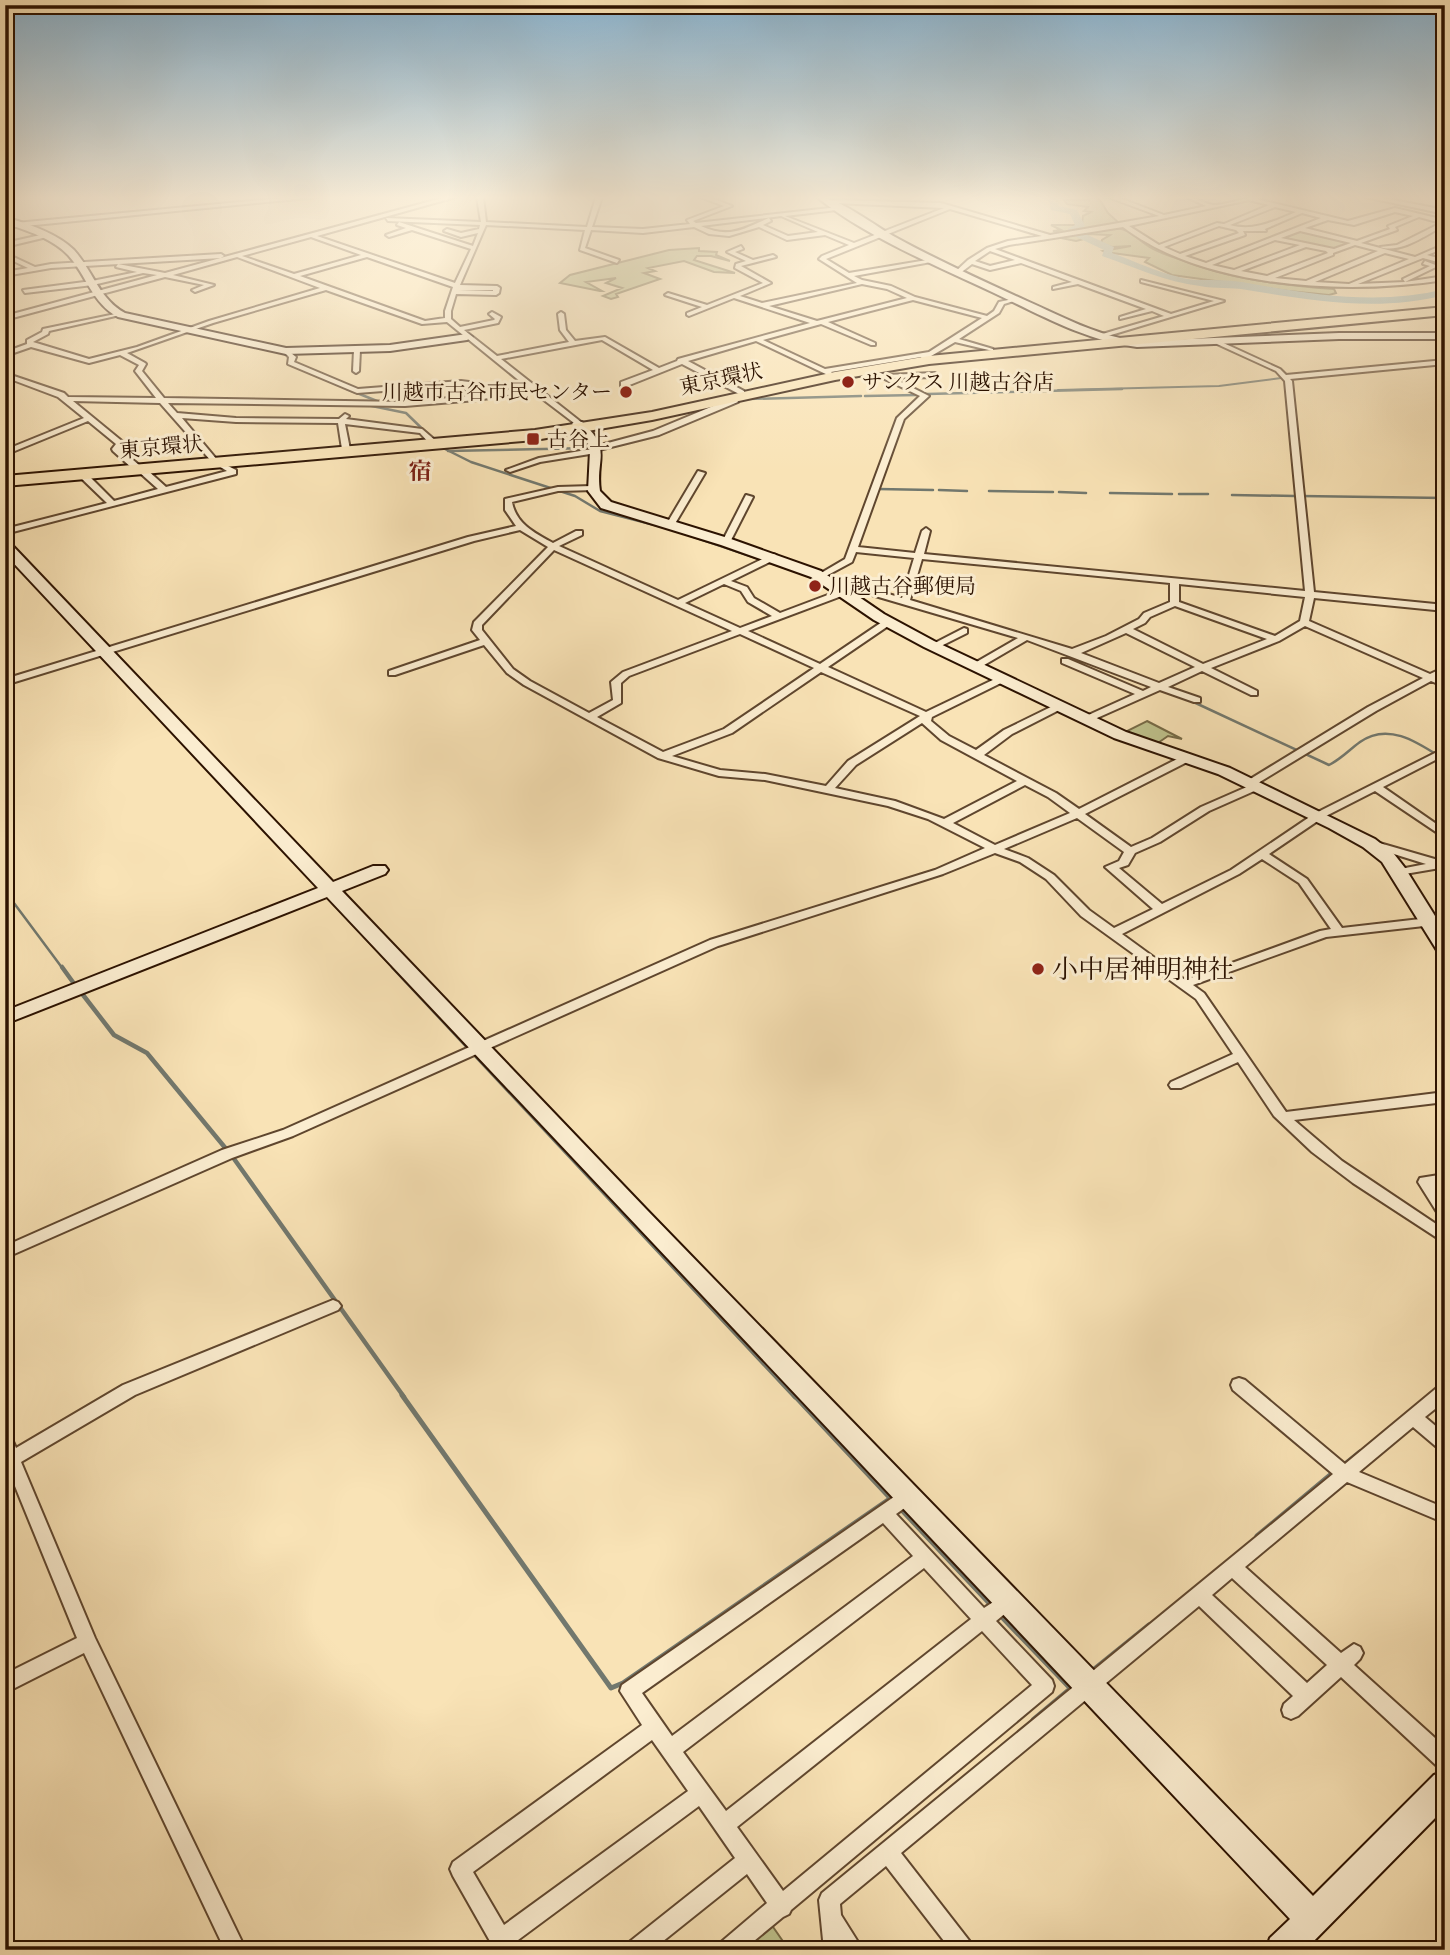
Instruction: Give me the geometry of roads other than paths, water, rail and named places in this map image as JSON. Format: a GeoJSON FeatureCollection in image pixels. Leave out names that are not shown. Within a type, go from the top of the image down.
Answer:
{"type":"FeatureCollection","features":[{"type":"Feature","properties":{"kind":"highway","name":"東京環状"},"geometry":{"type":"LineString","coordinates":[[735,395],[827,372],[926,356],[1443,310]]}},
{"type":"Feature","properties":{"kind":"highway","name":"東京環状"},"geometry":{"type":"LineString","coordinates":[[5,479],[477,441],[580,426],[735,395],[979,354],[1108,340],[1196,339],[1443,310]]}},
{"type":"Feature","properties":{"kind":"highway","name":"東京環状"},"geometry":{"type":"LineString","coordinates":[[217,462],[580,426]]}},
{"type":"Feature","properties":{"kind":"highway","name":"東京環状"},"geometry":{"type":"LineString","coordinates":[[5,479],[83,475],[142,468]]}},
{"type":"Feature","properties":{"kind":"street"},"geometry":{"type":"LineString","coordinates":[[25,291],[48,288]]}},
{"type":"Feature","properties":{"kind":"street"},"geometry":{"type":"LineString","coordinates":[[94,288],[97,295],[118,314],[286,351],[391,351],[467,337]]}},
{"type":"Feature","properties":{"kind":"street"},"geometry":{"type":"LineString","coordinates":[[5,318],[123,288]]}},
{"type":"Feature","properties":{"kind":"street"},"geometry":{"type":"LineString","coordinates":[[195,290],[201,288]]}},
{"type":"Feature","properties":{"kind":"street"},"geometry":{"type":"LineString","coordinates":[[5,354],[31,345],[89,361],[326,288]]}},
{"type":"Feature","properties":{"kind":"street"},"geometry":{"type":"LineString","coordinates":[[328,288],[424,323],[448,320]]}},
{"type":"Feature","properties":{"kind":"street"},"geometry":{"type":"LineString","coordinates":[[456,288],[447,315],[448,320],[535,388],[593,439],[596,450],[592,488],[596,497],[606,505],[726,542],[822,577],[1074,652],[1158,688],[1197,699]]}},
{"type":"Feature","properties":{"kind":"street"},"geometry":{"type":"LineString","coordinates":[[458,288],[496,293],[497,288]]}},
{"type":"Feature","properties":{"kind":"street"},"geometry":{"type":"LineString","coordinates":[[689,314],[756,288]]}},
{"type":"Feature","properties":{"kind":"street"},"geometry":{"type":"LineString","coordinates":[[763,305],[834,288]]}},
{"type":"Feature","properties":{"kind":"street"},"geometry":{"type":"LineString","coordinates":[[892,288],[913,298],[988,318]]}},
{"type":"Feature","properties":{"kind":"street"},"geometry":{"type":"LineString","coordinates":[[990,288],[1108,340],[1171,316],[1221,301],[1170,288]]}},
{"type":"Feature","properties":{"kind":"street"},"geometry":{"type":"LineString","coordinates":[[1095,288],[1171,316]]}},
{"type":"Feature","properties":{"kind":"street"},"geometry":{"type":"LineString","coordinates":[[668,295],[709,307]]}},
{"type":"Feature","properties":{"kind":"street"},"geometry":{"type":"LineString","coordinates":[[736,297],[819,322],[873,344]]}},
{"type":"Feature","properties":{"kind":"street"},"geometry":{"type":"LineString","coordinates":[[1192,300],[1202,297]]}},
{"type":"Feature","properties":{"kind":"street"},"geometry":{"type":"LineString","coordinates":[[624,383],[680,360],[913,298]]}},
{"type":"Feature","properties":{"kind":"street"},"geometry":{"type":"LineString","coordinates":[[926,356],[997,312],[1001,303],[1014,299]]}},
{"type":"Feature","properties":{"kind":"street"},"geometry":{"type":"LineString","coordinates":[[42,309],[72,324]]}},
{"type":"Feature","properties":{"kind":"street"},"geometry":{"type":"LineString","coordinates":[[1122,318],[1153,309]]}},
{"type":"Feature","properties":{"kind":"street"},"geometry":{"type":"LineString","coordinates":[[31,345],[29,341],[46,333],[45,331],[118,314]]}},
{"type":"Feature","properties":{"kind":"street"},"geometry":{"type":"LineString","coordinates":[[458,329],[496,322],[499,318],[492,314]]}},
{"type":"Feature","properties":{"kind":"street"},"geometry":{"type":"LineString","coordinates":[[561,314],[563,330],[572,342]]}},
{"type":"Feature","properties":{"kind":"street"},"geometry":{"type":"LineString","coordinates":[[477,319],[485,324]]}},
{"type":"Feature","properties":{"kind":"street"},"geometry":{"type":"LineString","coordinates":[[1219,343],[1349,336],[1445,336]]}},
{"type":"Feature","properties":{"kind":"street"},"geometry":{"type":"LineString","coordinates":[[495,358],[603,338],[656,369]]}},
{"type":"Feature","properties":{"kind":"street"},"geometry":{"type":"LineString","coordinates":[[756,339],[827,372]]}},
{"type":"Feature","properties":{"kind":"street"},"geometry":{"type":"LineString","coordinates":[[1088,719],[1201,668],[1276,639],[1304,622],[1310,594],[1288,381],[1278,370],[1249,354],[1219,343],[1196,339]]}},
{"type":"Feature","properties":{"kind":"street"},"geometry":{"type":"LineString","coordinates":[[953,340],[991,350]]}},
{"type":"Feature","properties":{"kind":"street"},"geometry":{"type":"LineString","coordinates":[[356,371],[357,350]]}},
{"type":"Feature","properties":{"kind":"street"},"geometry":{"type":"LineString","coordinates":[[286,351],[293,357],[290,363],[357,391],[461,383],[466,384],[477,398]]}},
{"type":"Feature","properties":{"kind":"street"},"geometry":{"type":"LineString","coordinates":[[5,532],[233,472],[217,462],[162,400],[138,371],[143,364],[122,352]]}},
{"type":"Feature","properties":{"kind":"street"},"geometry":{"type":"LineString","coordinates":[[510,470],[539,460],[596,450],[666,430],[721,405],[734,402],[735,395],[680,360]]}},
{"type":"Feature","properties":{"kind":"street"},"geometry":{"type":"LineString","coordinates":[[1284,377],[1445,362]]}},
{"type":"Feature","properties":{"kind":"street"},"geometry":{"type":"LineString","coordinates":[[822,577],[847,563],[901,418],[925,396],[870,371]]}},
{"type":"Feature","properties":{"kind":"street"},"geometry":{"type":"LineString","coordinates":[[870,371],[919,392]]}},
{"type":"Feature","properties":{"kind":"street"},"geometry":{"type":"LineString","coordinates":[[884,376],[934,375]]}},
{"type":"Feature","properties":{"kind":"street"},"geometry":{"type":"LineString","coordinates":[[5,376],[67,400],[120,444],[142,468],[167,489]]}},
{"type":"Feature","properties":{"kind":"street"},"geometry":{"type":"LineString","coordinates":[[67,400],[405,404],[477,398],[535,388]]}},
{"type":"Feature","properties":{"kind":"street"},"geometry":{"type":"LineString","coordinates":[[253,420],[264,403]]}},
{"type":"Feature","properties":{"kind":"street"},"geometry":{"type":"LineString","coordinates":[[278,420],[288,404]]}},
{"type":"Feature","properties":{"kind":"street"},"geometry":{"type":"LineString","coordinates":[[341,421],[362,404]]}},
{"type":"Feature","properties":{"kind":"street"},"geometry":{"type":"LineString","coordinates":[[140,407],[206,418],[341,421],[422,431],[432,441]]}},
{"type":"Feature","properties":{"kind":"street"},"geometry":{"type":"LineString","coordinates":[[206,418],[213,408]]}},
{"type":"Feature","properties":{"kind":"street"},"geometry":{"type":"LineString","coordinates":[[5,453],[89,418]]}},
{"type":"Feature","properties":{"kind":"street"},"geometry":{"type":"LineString","coordinates":[[341,421],[346,449]]}},
{"type":"Feature","properties":{"kind":"street"},"geometry":{"type":"LineString","coordinates":[[670,525],[701,472]]}},
{"type":"Feature","properties":{"kind":"street"},"geometry":{"type":"LineString","coordinates":[[83,475],[112,503]]}},
{"type":"Feature","properties":{"kind":"street"},"geometry":{"type":"LineString","coordinates":[[592,488],[558,489],[508,496],[509,513],[521,527],[554,547],[927,716]]}},
{"type":"Feature","properties":{"kind":"street"},"geometry":{"type":"LineString","coordinates":[[726,542],[749,497]]}},
{"type":"Feature","properties":{"kind":"street"},"geometry":{"type":"LineString","coordinates":[[5,682],[471,539],[521,527]]}},
{"type":"Feature","properties":{"kind":"street"},"geometry":{"type":"LineString","coordinates":[[905,603],[926,531]]}},
{"type":"Feature","properties":{"kind":"street"},"geometry":{"type":"LineString","coordinates":[[579,533],[554,547],[480,619],[477,630],[510,671],[527,683],[662,756],[719,773],[765,777],[891,803],[932,817],[1035,867],[1049,877],[1085,913],[1200,996],[1283,1117],[1321,1154],[1445,1238]]}},
{"type":"Feature","properties":{"kind":"street"},"geometry":{"type":"LineString","coordinates":[[5,546],[108,651],[1087,1685],[1165,1780],[1312,1918]]}},
{"type":"Feature","properties":{"kind":"street"},"geometry":{"type":"LineString","coordinates":[[852,549],[1445,608]]}},
{"type":"Feature","properties":{"kind":"street"},"geometry":{"type":"LineString","coordinates":[[678,603],[773,558]]}},
{"type":"Feature","properties":{"kind":"street"},"geometry":{"type":"LineString","coordinates":[[822,577],[888,622],[933,646],[1134,741],[1187,758],[1254,785],[1369,843],[1444,865]]}},
{"type":"Feature","properties":{"kind":"street"},"geometry":{"type":"LineString","coordinates":[[724,581],[744,589],[751,600],[781,617]]}},
{"type":"Feature","properties":{"kind":"street"},"geometry":{"type":"LineString","coordinates":[[1174,581],[1175,603]]}},
{"type":"Feature","properties":{"kind":"street"},"geometry":{"type":"LineString","coordinates":[[591,716],[618,701],[616,682],[621,676],[844,593]]}},
{"type":"Feature","properties":{"kind":"street"},"geometry":{"type":"LineString","coordinates":[[1074,652],[1175,603],[1276,639]]}},
{"type":"Feature","properties":{"kind":"street"},"geometry":{"type":"LineString","coordinates":[[662,756],[728,731],[888,622]]}},
{"type":"Feature","properties":{"kind":"street"},"geometry":{"type":"LineString","coordinates":[[1304,622],[1445,684]]}},
{"type":"Feature","properties":{"kind":"street"},"geometry":{"type":"LineString","coordinates":[[1126,629],[1254,693]]}},
{"type":"Feature","properties":{"kind":"street"},"geometry":{"type":"LineString","coordinates":[[933,646],[964,631]]}},
{"type":"Feature","properties":{"kind":"street"},"geometry":{"type":"LineString","coordinates":[[976,666],[1027,637]]}},
{"type":"Feature","properties":{"kind":"street"},"geometry":{"type":"LineString","coordinates":[[392,673],[487,641]]}},
{"type":"Feature","properties":{"kind":"street"},"geometry":{"type":"LineString","coordinates":[[1065,661],[1143,694]]}},
{"type":"Feature","properties":{"kind":"street"},"geometry":{"type":"LineString","coordinates":[[1161,910],[1111,867],[1124,863],[1130,851],[1156,840],[1205,808],[1254,785],[1372,709],[1445,670]]}},
{"type":"Feature","properties":{"kind":"street"},"geometry":{"type":"LineString","coordinates":[[828,790],[852,763],[927,716],[1002,679]]}},
{"type":"Feature","properties":{"kind":"street"},"geometry":{"type":"LineString","coordinates":[[978,754],[1008,732],[1060,706]]}},
{"type":"Feature","properties":{"kind":"street"},"geometry":{"type":"LineString","coordinates":[[927,716],[926,722],[938,733],[1052,795],[1130,851]]}},
{"type":"Feature","properties":{"kind":"street"},"geometry":{"type":"LineString","coordinates":[[1114,933],[1235,872],[1318,816],[1443,754]]}},
{"type":"Feature","properties":{"kind":"street"},"geometry":{"type":"LineString","coordinates":[[5,1252],[227,1154],[288,1133],[714,943],[939,872],[1077,814],[1187,758]]}},
{"type":"Feature","properties":{"kind":"street"},"geometry":{"type":"LineString","coordinates":[[943,824],[1025,781]]}},
{"type":"Feature","properties":{"kind":"street"},"geometry":{"type":"LineString","coordinates":[[1377,788],[1445,835]]}},
{"type":"Feature","properties":{"kind":"street"},"geometry":{"type":"LineString","coordinates":[[1369,843],[1399,872],[1445,947]]}},
{"type":"Feature","properties":{"kind":"street"},"geometry":{"type":"LineString","coordinates":[[1262,855],[1303,881],[1339,932]]}},
{"type":"Feature","properties":{"kind":"street"},"geometry":{"type":"LineString","coordinates":[[1399,872],[1444,865]]}},
{"type":"Feature","properties":{"kind":"street"},"geometry":{"type":"LineString","coordinates":[[5,1018],[379,870]]}},
{"type":"Feature","properties":{"kind":"street"},"geometry":{"type":"LineString","coordinates":[[1185,984],[1324,934],[1429,922]]}},
{"type":"Feature","properties":{"kind":"street"},"geometry":{"type":"LineString","coordinates":[[1176,1085],[1240,1056]]}},
{"type":"Feature","properties":{"kind":"street"},"geometry":{"type":"LineString","coordinates":[[1283,1117],[1445,1097]]}},
{"type":"Feature","properties":{"kind":"street"},"geometry":{"type":"LineString","coordinates":[[1445,1179],[1425,1182],[1445,1213]]}},
{"type":"Feature","properties":{"kind":"street"},"geometry":{"type":"LineString","coordinates":[[1428,1226],[1445,1223]]}},
{"type":"Feature","properties":{"kind":"street"},"geometry":{"type":"LineString","coordinates":[[236,1950],[88,1642],[8,1455],[129,1390],[333,1306]]}},
{"type":"Feature","properties":{"kind":"street"},"geometry":{"type":"LineString","coordinates":[[1240,1385],[1345,1474],[1445,1516]]}},
{"type":"Feature","properties":{"kind":"street"},"geometry":{"type":"LineString","coordinates":[[834,1950],[829,1900],[1445,1391]]}},
{"type":"Feature","properties":{"kind":"street"},"geometry":{"type":"LineString","coordinates":[[1413,1417],[1445,1444]]}},
{"type":"Feature","properties":{"kind":"street"},"geometry":{"type":"LineString","coordinates":[[782,1907],[629,1691],[907,1497]]}},
{"type":"Feature","properties":{"kind":"street"},"geometry":{"type":"LineString","coordinates":[[727,1950],[1045,1686],[884,1513]]}},
{"type":"Feature","properties":{"kind":"street"},"geometry":{"type":"LineString","coordinates":[[670,1750],[925,1557]]}},
{"type":"Feature","properties":{"kind":"street"},"geometry":{"type":"LineString","coordinates":[[1233,1567],[1347,1659],[1445,1760]]}},
{"type":"Feature","properties":{"kind":"street"},"geometry":{"type":"LineString","coordinates":[[1199,1594],[1307,1696]]}},
{"type":"Feature","properties":{"kind":"street"},"geometry":{"type":"LineString","coordinates":[[724,1825],[1007,1601]]}},
{"type":"Feature","properties":{"kind":"street"},"geometry":{"type":"LineString","coordinates":[[5,1684],[88,1642]]}},
{"type":"Feature","properties":{"kind":"street"},"geometry":{"type":"LineString","coordinates":[[1291,1710],[1347,1659]]}},
{"type":"Feature","properties":{"kind":"street"},"geometry":{"type":"LineString","coordinates":[[654,1727],[460,1869],[504,1945],[701,1793]]}},
{"type":"Feature","properties":{"kind":"street"},"geometry":{"type":"LineString","coordinates":[[1282,1950],[1445,1786]]}},
{"type":"Feature","properties":{"kind":"street"},"geometry":{"type":"LineString","coordinates":[[887,1852],[964,1950]]}},
{"type":"Feature","properties":{"kind":"street"},"geometry":{"type":"LineString","coordinates":[[635,1950],[748,1860]]}},
{"type":"Feature","properties":{"kind":"street"},"geometry":{"type":"LineString","coordinates":[[831,1919],[853,1950]]}},
{"type":"Feature","properties":{"kind":"waterway"},"geometry":{"type":"LineString","coordinates":[[1258,288],[1315,298],[1360,301],[1425,297],[1445,292]]}},
{"type":"Feature","properties":{"kind":"waterway"},"geometry":{"type":"LineString","coordinates":[[319,377],[352,390]]}},
{"type":"Feature","properties":{"kind":"waterway"},"geometry":{"type":"LineString","coordinates":[[1058,390],[1219,386],[1281,378]]}},
{"type":"Feature","properties":{"kind":"waterway"},"geometry":{"type":"LineString","coordinates":[[347,389],[382,403]]}},
{"type":"Feature","properties":{"kind":"waterway"},"geometry":{"type":"LineString","coordinates":[[927,394],[1122,389]]}},
{"type":"Feature","properties":{"kind":"waterway"},"geometry":{"type":"LineString","coordinates":[[865,396],[917,395]]}},
{"type":"Feature","properties":{"kind":"waterway"},"geometry":{"type":"LineString","coordinates":[[748,399],[861,396]]}},
{"type":"Feature","properties":{"kind":"waterway"},"geometry":{"type":"LineString","coordinates":[[342,405],[359,405]]}},
{"type":"Feature","properties":{"kind":"waterway"},"geometry":{"type":"LineString","coordinates":[[367,405],[406,413],[441,447],[449,451]]}},
{"type":"Feature","properties":{"kind":"waterway"},"geometry":{"type":"LineString","coordinates":[[449,451],[590,448]]}},
{"type":"Feature","properties":{"kind":"waterway"},"geometry":{"type":"LineString","coordinates":[[449,451],[471,462],[575,496],[600,511],[674,530]]}},
{"type":"Feature","properties":{"kind":"waterway"},"geometry":{"type":"LineString","coordinates":[[878,489],[933,490]]}},
{"type":"Feature","properties":{"kind":"waterway"},"geometry":{"type":"LineString","coordinates":[[939,490],[967,491]]}},
{"type":"Feature","properties":{"kind":"waterway"},"geometry":{"type":"LineString","coordinates":[[989,491],[1053,492]]}},
{"type":"Feature","properties":{"kind":"waterway"},"geometry":{"type":"LineString","coordinates":[[1059,492],[1086,493]]}},
{"type":"Feature","properties":{"kind":"waterway"},"geometry":{"type":"LineString","coordinates":[[1110,493],[1172,494]]}},
{"type":"Feature","properties":{"kind":"waterway"},"geometry":{"type":"LineString","coordinates":[[1179,494],[1208,494]]}},
{"type":"Feature","properties":{"kind":"waterway"},"geometry":{"type":"LineString","coordinates":[[1232,495],[1295,496]]}},
{"type":"Feature","properties":{"kind":"waterway"},"geometry":{"type":"LineString","coordinates":[[1301,496],[1445,498]]}},
{"type":"Feature","properties":{"kind":"waterway"},"geometry":{"type":"LineString","coordinates":[[691,536],[797,572]]}},
{"type":"Feature","properties":{"kind":"waterway"},"geometry":{"type":"LineString","coordinates":[[804,574],[822,584]]}},
{"type":"Feature","properties":{"kind":"waterway"},"geometry":{"type":"LineString","coordinates":[[870,594],[916,608]]}},
{"type":"Feature","properties":{"kind":"waterway"},"geometry":{"type":"LineString","coordinates":[[99,654],[266,833]]}},
{"type":"Feature","properties":{"kind":"waterway"},"geometry":{"type":"LineString","coordinates":[[1135,681],[1187,699],[1329,765],[1360,742],[1382,734],[1404,737],[1445,760]]}},
{"type":"Feature","properties":{"kind":"waterway"},"geometry":{"type":"LineString","coordinates":[[5,891],[63,969]]}},
{"type":"Feature","properties":{"kind":"waterway"},"geometry":{"type":"LineString","coordinates":[[324,894],[394,969]]}},
{"type":"Feature","properties":{"kind":"waterway"},"geometry":{"type":"LineString","coordinates":[[62,967],[75,985]]}},
{"type":"Feature","properties":{"kind":"waterway"},"geometry":{"type":"LineString","coordinates":[[393,967],[795,1397]]}},
{"type":"Feature","properties":{"kind":"waterway"},"geometry":{"type":"LineString","coordinates":[[80,991],[114,1035],[147,1053],[227,1150]]}},
{"type":"Feature","properties":{"kind":"waterway"},"geometry":{"type":"LineString","coordinates":[[232,1156],[404,1397]]}},
{"type":"Feature","properties":{"kind":"waterway"},"geometry":{"type":"LineString","coordinates":[[402,1395],[611,1688],[623,1683],[891,1498]]}},
{"type":"Feature","properties":{"kind":"waterway"},"geometry":{"type":"LineString","coordinates":[[794,1395],[891,1498]]}},
{"type":"Feature","properties":{"kind":"waterway"},"geometry":{"type":"LineString","coordinates":[[1344,1465],[1360,1452]]}},
{"type":"Feature","properties":{"kind":"waterway"},"geometry":{"type":"LineString","coordinates":[[1257,1536],[1335,1471]]}},
{"type":"Feature","properties":{"kind":"waterway"},"geometry":{"type":"LineString","coordinates":[[899,1507],[992,1606]]}},
{"type":"Feature","properties":{"kind":"waterway"},"geometry":{"type":"LineString","coordinates":[[999,1614],[1071,1689]]}},
{"type":"Feature","properties":{"kind":"waterway"},"geometry":{"type":"LineString","coordinates":[[1092,1671],[1149,1625]]}},
{"type":"Feature","properties":{"kind":"waterway"},"geometry":{"type":"LineString","coordinates":[[1033,1720],[1070,1689]]}},
{"type":"Feature","properties":{"kind":"place","name":"サンクス 川越古谷店"},"geometry":{"type":"Point","coordinates":[848,382]}},
{"type":"Feature","properties":{"kind":"place","name":"川越市古谷市民センター"},"geometry":{"type":"Point","coordinates":[626,392]}},
{"type":"Feature","properties":{"kind":"place","name":"古谷上"},"geometry":{"type":"Point","coordinates":[533,439]}},
{"type":"Feature","properties":{"kind":"place","name":"川越古谷郵便局"},"geometry":{"type":"Point","coordinates":[815,586]}},
{"type":"Feature","properties":{"kind":"place","name":"小中居神明神社"},"geometry":{"type":"Point","coordinates":[1038,969]}},
{"type":"Feature","properties":{"kind":"district","name":"宿"},"geometry":{"type":"Point","coordinates":[420,471]}}]}
